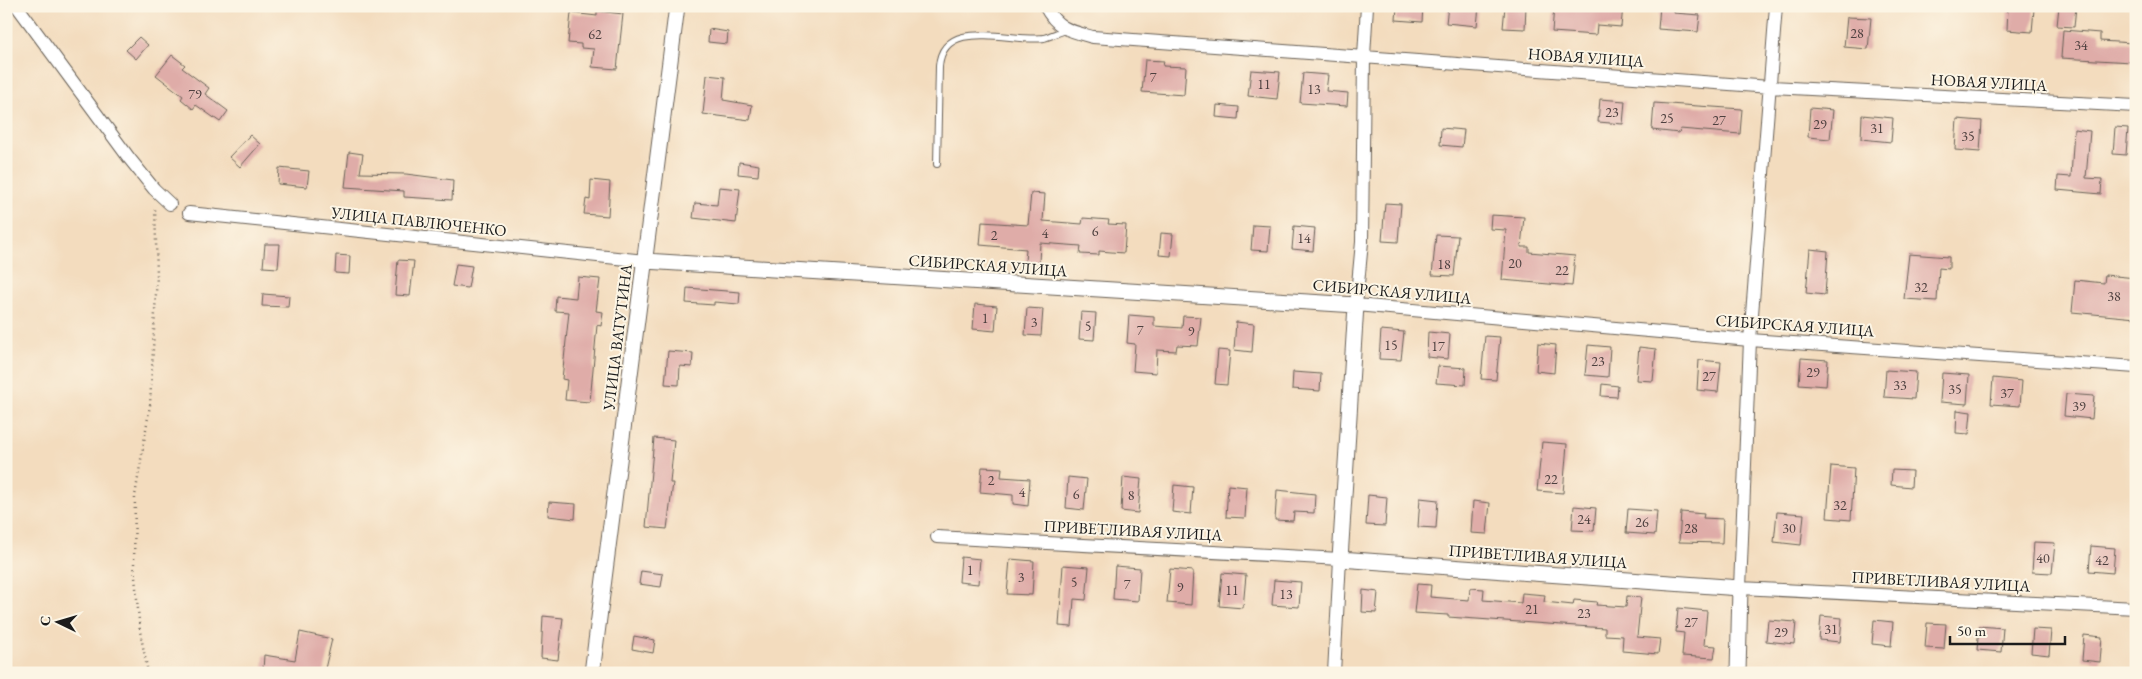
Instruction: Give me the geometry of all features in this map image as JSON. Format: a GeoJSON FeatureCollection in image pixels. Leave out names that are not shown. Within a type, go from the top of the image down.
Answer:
{"type":"FeatureCollection","features":[{"type":"Feature","properties":{"kind":"street"},"geometry":{"type":"LineString","coordinates":[[17,6],[154,189],[170,204]]}},
{"type":"Feature","properties":{"kind":"street","name":"УЛИЦА ВАТУТИНА"},"geometry":{"type":"LineString","coordinates":[[592,673],[677,6]]}},
{"type":"Feature","properties":{"kind":"street"},"geometry":{"type":"LineString","coordinates":[[1045,6],[1050,14],[1066,30]]}},
{"type":"Feature","properties":{"kind":"street"},"geometry":{"type":"LineString","coordinates":[[1334,673],[1356,305],[1362,242],[1364,56],[1367,6]]}},
{"type":"Feature","properties":{"kind":"street"},"geometry":{"type":"LineString","coordinates":[[1738,673],[1750,340],[1776,6]]}},
{"type":"Feature","properties":{"kind":"street","name":"НОВАЯ УЛИЦА"},"geometry":{"type":"LineString","coordinates":[[1066,30],[1093,37],[1770,87],[2136,106]]}},
{"type":"Feature","properties":{"kind":"street","name":"УЛИЦА ПАВЛЮЧЕНКО"},"geometry":{"type":"LineString","coordinates":[[189,213],[645,261]]}},
{"type":"Feature","properties":{"kind":"street","name":"СИБИРСКАЯ УЛИЦА"},"geometry":{"type":"LineString","coordinates":[[645,261],[1356,305],[1750,340],[2136,367]]}},
{"type":"Feature","properties":{"kind":"street","name":"ПРИВЕТЛИВАЯ УЛИЦА"},"geometry":{"type":"LineString","coordinates":[[937,537],[1340,559],[1740,588],[2136,608]]}},
{"type":"Feature","properties":{"kind":"lane"},"geometry":{"type":"LineString","coordinates":[[936,164],[939,66],[940,57],[946,46],[962,37],[1043,38],[1066,30]]}},
{"type":"Feature","properties":{"kind":"path"},"geometry":{"type":"LineString","coordinates":[[148,673],[140,631],[134,566],[135,505],[150,405],[157,275],[157,226],[154,189]]}},
{"type":"Feature","properties":{"kind":"building"},"geometry":{"type":"Polygon","coordinates":[[[1397,6],[1423,6],[1422,22],[1396,20],[1397,6]]]}},
{"type":"Feature","properties":{"kind":"building"},"geometry":{"type":"Polygon","coordinates":[[[1448,6],[1479,6],[1477,26],[1446,23],[1448,6]]]}},
{"type":"Feature","properties":{"kind":"building"},"geometry":{"type":"Polygon","coordinates":[[[1505,6],[1526,6],[1525,29],[1503,28],[1505,6]]]}},
{"type":"Feature","properties":{"kind":"building"},"geometry":{"type":"Polygon","coordinates":[[[1554,6],[1623,6],[1621,27],[1597,25],[1596,35],[1552,32],[1554,6]]]}},
{"type":"Feature","properties":{"kind":"building"},"geometry":{"type":"Polygon","coordinates":[[[1660,6],[1675,6],[1674,13],[1700,15],[1698,32],[1658,29],[1660,6]]]}},
{"type":"Feature","properties":{"kind":"building"},"geometry":{"type":"Polygon","coordinates":[[[2059,6],[2076,6],[2074,27],[2057,26],[2059,6]]]}},
{"type":"Feature","properties":{"kind":"building"},"geometry":{"type":"Polygon","coordinates":[[[2008,7],[2034,9],[2032,32],[2007,30],[2008,7]]]}},
{"type":"Feature","properties":{"kind":"building"},"geometry":{"type":"Polygon","coordinates":[[[597,11],[623,14],[617,69],[592,67],[594,49],[581,48],[581,44],[568,43],[571,13],[597,16],[597,11]]]}},
{"type":"Feature","properties":{"kind":"building"},"geometry":{"type":"Polygon","coordinates":[[[1847,17],[1871,18],[1868,49],[1844,47],[1847,17]]]}},
{"type":"Feature","properties":{"kind":"building"},"geometry":{"type":"Polygon","coordinates":[[[709,29],[728,32],[727,44],[708,42],[709,29]]]}},
{"type":"Feature","properties":{"kind":"building"},"geometry":{"type":"Polygon","coordinates":[[[2063,30],[2100,33],[2100,41],[2133,43],[2132,62],[2061,58],[2063,30]]]}},
{"type":"Feature","properties":{"kind":"building"},"geometry":{"type":"Polygon","coordinates":[[[139,37],[148,45],[136,59],[126,50],[139,37]]]}},
{"type":"Feature","properties":{"kind":"building"},"geometry":{"type":"Polygon","coordinates":[[[172,55],[185,65],[182,68],[209,88],[205,94],[228,111],[220,122],[196,105],[193,109],[181,99],[183,96],[156,75],[172,55]]]}},
{"type":"Feature","properties":{"kind":"building"},"geometry":{"type":"Polygon","coordinates":[[[1145,60],[1164,61],[1163,66],[1186,67],[1184,95],[1142,92],[1145,60]]]}},
{"type":"Feature","properties":{"kind":"building"},"geometry":{"type":"Polygon","coordinates":[[[1251,70],[1280,72],[1277,99],[1248,96],[1251,70]]]}},
{"type":"Feature","properties":{"kind":"building"},"geometry":{"type":"Polygon","coordinates":[[[1303,73],[1328,75],[1326,91],[1348,93],[1347,106],[1300,103],[1303,73]]]}},
{"type":"Feature","properties":{"kind":"building"},"geometry":{"type":"Polygon","coordinates":[[[707,75],[725,77],[723,100],[752,105],[750,120],[703,114],[707,75]]]}},
{"type":"Feature","properties":{"kind":"building"},"geometry":{"type":"Polygon","coordinates":[[[1600,99],[1625,101],[1623,124],[1598,122],[1600,99]]]}},
{"type":"Feature","properties":{"kind":"building"},"geometry":{"type":"Polygon","coordinates":[[[1654,103],[1742,109],[1740,134],[1680,129],[1679,133],[1652,130],[1654,103]]]}},
{"type":"Feature","properties":{"kind":"building"},"geometry":{"type":"Polygon","coordinates":[[[1217,105],[1239,107],[1238,119],[1216,117],[1217,105]]]}},
{"type":"Feature","properties":{"kind":"building"},"geometry":{"type":"Polygon","coordinates":[[[1810,108],[1833,110],[1830,139],[1808,137],[1810,108]]]}},
{"type":"Feature","properties":{"kind":"building"},"geometry":{"type":"Polygon","coordinates":[[[1862,115],[1893,118],[1891,142],[1861,139],[1862,115]]]}},
{"type":"Feature","properties":{"kind":"building"},"geometry":{"type":"Polygon","coordinates":[[[1957,119],[1982,121],[1980,152],[1955,150],[1957,119]]]}},
{"type":"Feature","properties":{"kind":"building"},"geometry":{"type":"Polygon","coordinates":[[[2115,127],[2128,128],[2126,155],[2113,154],[2115,127]]]}},
{"type":"Feature","properties":{"kind":"building"},"geometry":{"type":"Polygon","coordinates":[[[1441,128],[1464,130],[1462,147],[1440,145],[1441,128]]]}},
{"type":"Feature","properties":{"kind":"building"},"geometry":{"type":"Polygon","coordinates":[[[2074,129],[2090,131],[2086,178],[2102,179],[2101,194],[2057,190],[2058,176],[2071,177],[2074,129]]]}},
{"type":"Feature","properties":{"kind":"building"},"geometry":{"type":"Polygon","coordinates":[[[250,135],[260,144],[240,167],[229,157],[250,135]]]}},
{"type":"Feature","properties":{"kind":"building"},"geometry":{"type":"Polygon","coordinates":[[[349,152],[363,154],[360,173],[406,174],[453,180],[452,200],[404,197],[404,191],[345,187],[349,152]]]}},
{"type":"Feature","properties":{"kind":"building"},"geometry":{"type":"Polygon","coordinates":[[[739,162],[759,165],[758,176],[738,174],[739,162]]]}},
{"type":"Feature","properties":{"kind":"building"},"geometry":{"type":"Polygon","coordinates":[[[279,168],[309,171],[307,187],[278,184],[279,168]]]}},
{"type":"Feature","properties":{"kind":"building"},"geometry":{"type":"Polygon","coordinates":[[[591,180],[610,182],[608,216],[584,214],[586,199],[590,200],[591,180]]]}},
{"type":"Feature","properties":{"kind":"building"},"geometry":{"type":"Polygon","coordinates":[[[719,187],[740,189],[736,223],[693,218],[695,203],[717,205],[719,187]]]}},
{"type":"Feature","properties":{"kind":"building"},"geometry":{"type":"Polygon","coordinates":[[[1031,193],[1045,194],[1043,221],[1082,224],[1083,218],[1109,220],[1108,224],[1126,225],[1124,253],[1099,251],[1099,255],[1080,254],[1081,246],[1040,243],[1039,263],[1025,262],[1026,249],[980,245],[982,222],[1028,225],[1031,193]]]}},
{"type":"Feature","properties":{"kind":"building"},"geometry":{"type":"Polygon","coordinates":[[[1385,203],[1401,204],[1398,242],[1382,241],[1385,203]]]}},
{"type":"Feature","properties":{"kind":"building"},"geometry":{"type":"Polygon","coordinates":[[[1491,215],[1524,217],[1521,247],[1529,247],[1529,252],[1575,256],[1572,286],[1502,280],[1506,230],[1490,229],[1491,215]]]}},
{"type":"Feature","properties":{"kind":"building"},"geometry":{"type":"Polygon","coordinates":[[[1253,225],[1270,226],[1268,251],[1251,250],[1253,225]]]}},
{"type":"Feature","properties":{"kind":"building"},"geometry":{"type":"Polygon","coordinates":[[[1294,226],[1315,228],[1313,251],[1292,249],[1294,226]]]}},
{"type":"Feature","properties":{"kind":"building"},"geometry":{"type":"Polygon","coordinates":[[[1161,233],[1173,234],[1171,256],[1159,255],[1161,233]]]}},
{"type":"Feature","properties":{"kind":"building"},"geometry":{"type":"Polygon","coordinates":[[[1436,235],[1458,236],[1454,276],[1432,275],[1436,235]]]}},
{"type":"Feature","properties":{"kind":"building"},"geometry":{"type":"Polygon","coordinates":[[[265,244],[280,244],[278,268],[263,267],[265,244]]]}},
{"type":"Feature","properties":{"kind":"building"},"geometry":{"type":"Polygon","coordinates":[[[1810,249],[1828,251],[1825,295],[1806,293],[1810,249]]]}},
{"type":"Feature","properties":{"kind":"building"},"geometry":{"type":"Polygon","coordinates":[[[1909,254],[1949,257],[1949,269],[1939,268],[1937,301],[1904,299],[1909,254]]]}},
{"type":"Feature","properties":{"kind":"building"},"geometry":{"type":"Polygon","coordinates":[[[336,255],[350,256],[349,274],[335,273],[336,255]]]}},
{"type":"Feature","properties":{"kind":"building"},"geometry":{"type":"Polygon","coordinates":[[[398,260],[414,261],[410,296],[395,295],[398,260]]]}},
{"type":"Feature","properties":{"kind":"building"},"geometry":{"type":"Polygon","coordinates":[[[456,264],[472,266],[468,288],[452,286],[456,264]]]}},
{"type":"Feature","properties":{"kind":"building"},"geometry":{"type":"Polygon","coordinates":[[[2105,275],[2136,278],[2136,318],[2072,312],[2075,280],[2104,283],[2105,275]]]}},
{"type":"Feature","properties":{"kind":"building"},"geometry":{"type":"Polygon","coordinates":[[[578,277],[600,279],[596,311],[603,312],[601,326],[597,325],[590,402],[565,400],[567,380],[562,379],[569,312],[555,311],[556,296],[576,298],[578,277]]]}},
{"type":"Feature","properties":{"kind":"building"},"geometry":{"type":"Polygon","coordinates":[[[687,288],[740,292],[739,304],[714,302],[714,305],[686,303],[687,288]]]}},
{"type":"Feature","properties":{"kind":"building"},"geometry":{"type":"Polygon","coordinates":[[[263,294],[289,296],[288,307],[262,306],[263,294]]]}},
{"type":"Feature","properties":{"kind":"building"},"geometry":{"type":"Polygon","coordinates":[[[975,304],[997,306],[995,331],[973,329],[975,304]]]}},
{"type":"Feature","properties":{"kind":"building"},"geometry":{"type":"Polygon","coordinates":[[[1027,308],[1043,309],[1041,336],[1025,335],[1027,308]]]}},
{"type":"Feature","properties":{"kind":"building"},"geometry":{"type":"Polygon","coordinates":[[[1081,312],[1096,313],[1094,340],[1079,339],[1081,312]]]}},
{"type":"Feature","properties":{"kind":"building"},"geometry":{"type":"Polygon","coordinates":[[[1129,315],[1154,317],[1154,326],[1182,328],[1183,316],[1201,317],[1198,346],[1177,345],[1176,351],[1157,350],[1156,373],[1133,371],[1135,344],[1127,343],[1129,315]]]}},
{"type":"Feature","properties":{"kind":"building"},"geometry":{"type":"Polygon","coordinates":[[[1236,322],[1254,324],[1252,352],[1234,350],[1236,322]]]}},
{"type":"Feature","properties":{"kind":"building"},"geometry":{"type":"Polygon","coordinates":[[[1381,330],[1404,332],[1401,360],[1379,359],[1381,330]]]}},
{"type":"Feature","properties":{"kind":"building"},"geometry":{"type":"Polygon","coordinates":[[[1428,332],[1450,334],[1448,359],[1427,357],[1428,332]]]}},
{"type":"Feature","properties":{"kind":"building"},"geometry":{"type":"Polygon","coordinates":[[[1485,336],[1500,337],[1496,380],[1481,379],[1485,336]]]}},
{"type":"Feature","properties":{"kind":"building"},"geometry":{"type":"Polygon","coordinates":[[[1538,343],[1556,345],[1554,373],[1536,371],[1538,343]]]}},
{"type":"Feature","properties":{"kind":"building"},"geometry":{"type":"Polygon","coordinates":[[[1588,345],[1610,347],[1608,377],[1585,375],[1588,345]]]}},
{"type":"Feature","properties":{"kind":"building"},"geometry":{"type":"Polygon","coordinates":[[[1639,347],[1656,349],[1653,381],[1636,380],[1639,347]]]}},
{"type":"Feature","properties":{"kind":"building"},"geometry":{"type":"Polygon","coordinates":[[[1218,350],[1230,351],[1227,385],[1215,384],[1218,350]]]}},
{"type":"Feature","properties":{"kind":"building"},"geometry":{"type":"Polygon","coordinates":[[[668,351],[693,353],[692,367],[680,366],[679,385],[665,384],[668,351]]]}},
{"type":"Feature","properties":{"kind":"building"},"geometry":{"type":"Polygon","coordinates":[[[1801,358],[1828,360],[1826,386],[1799,384],[1801,358]]]}},
{"type":"Feature","properties":{"kind":"building"},"geometry":{"type":"Polygon","coordinates":[[[1699,360],[1721,362],[1718,392],[1697,390],[1699,360]]]}},
{"type":"Feature","properties":{"kind":"building"},"geometry":{"type":"Polygon","coordinates":[[[1438,366],[1466,368],[1465,385],[1436,383],[1438,366]]]}},
{"type":"Feature","properties":{"kind":"building"},"geometry":{"type":"Polygon","coordinates":[[[1886,370],[1916,372],[1914,399],[1884,397],[1886,370]]]}},
{"type":"Feature","properties":{"kind":"building"},"geometry":{"type":"Polygon","coordinates":[[[1293,372],[1321,374],[1320,391],[1292,389],[1293,372]]]}},
{"type":"Feature","properties":{"kind":"building"},"geometry":{"type":"Polygon","coordinates":[[[1942,373],[1969,375],[1967,404],[1940,402],[1942,373]]]}},
{"type":"Feature","properties":{"kind":"building"},"geometry":{"type":"Polygon","coordinates":[[[1993,378],[2022,381],[2020,406],[1991,404],[1993,378]]]}},
{"type":"Feature","properties":{"kind":"building"},"geometry":{"type":"Polygon","coordinates":[[[1602,384],[1618,386],[1617,397],[1601,396],[1602,384]]]}},
{"type":"Feature","properties":{"kind":"building"},"geometry":{"type":"Polygon","coordinates":[[[2066,394],[2094,396],[2092,419],[2064,416],[2066,394]]]}},
{"type":"Feature","properties":{"kind":"building"},"geometry":{"type":"Polygon","coordinates":[[[1957,410],[1971,412],[1969,434],[1956,433],[1957,410]]]}},
{"type":"Feature","properties":{"kind":"building"},"geometry":{"type":"Polygon","coordinates":[[[654,438],[674,440],[670,483],[673,483],[667,529],[646,527],[654,438]]]}},
{"type":"Feature","properties":{"kind":"building"},"geometry":{"type":"Polygon","coordinates":[[[1542,442],[1567,444],[1563,493],[1537,491],[1542,442]]]}},
{"type":"Feature","properties":{"kind":"building"},"geometry":{"type":"Polygon","coordinates":[[[1831,466],[1854,468],[1851,520],[1827,518],[1831,466]]]}},
{"type":"Feature","properties":{"kind":"building"},"geometry":{"type":"Polygon","coordinates":[[[982,467],[1002,468],[1001,477],[1030,479],[1028,506],[1013,504],[1013,495],[980,492],[982,467]]]}},
{"type":"Feature","properties":{"kind":"building"},"geometry":{"type":"Polygon","coordinates":[[[1892,470],[1912,471],[1911,487],[1891,485],[1892,470]]]}},
{"type":"Feature","properties":{"kind":"building"},"geometry":{"type":"Polygon","coordinates":[[[1068,477],[1087,479],[1084,510],[1066,508],[1068,477]]]}},
{"type":"Feature","properties":{"kind":"building"},"geometry":{"type":"Polygon","coordinates":[[[1123,477],[1141,479],[1138,513],[1121,511],[1123,477]]]}},
{"type":"Feature","properties":{"kind":"building"},"geometry":{"type":"Polygon","coordinates":[[[1174,485],[1193,487],[1191,514],[1172,512],[1174,485]]]}},
{"type":"Feature","properties":{"kind":"building"},"geometry":{"type":"Polygon","coordinates":[[[1228,485],[1247,487],[1245,518],[1226,517],[1228,485]]]}},
{"type":"Feature","properties":{"kind":"building"},"geometry":{"type":"Polygon","coordinates":[[[1277,490],[1315,494],[1314,513],[1294,512],[1293,521],[1275,520],[1277,490]]]}},
{"type":"Feature","properties":{"kind":"building"},"geometry":{"type":"Polygon","coordinates":[[[1368,495],[1387,497],[1385,526],[1366,525],[1368,495]]]}},
{"type":"Feature","properties":{"kind":"building"},"geometry":{"type":"Polygon","coordinates":[[[1420,498],[1438,500],[1436,528],[1418,527],[1420,498]]]}},
{"type":"Feature","properties":{"kind":"building"},"geometry":{"type":"Polygon","coordinates":[[[1473,501],[1490,503],[1487,534],[1471,533],[1473,501]]]}},
{"type":"Feature","properties":{"kind":"building"},"geometry":{"type":"Polygon","coordinates":[[[549,502],[576,504],[575,519],[548,516],[549,502]]]}},
{"type":"Feature","properties":{"kind":"building"},"geometry":{"type":"Polygon","coordinates":[[[1574,506],[1596,508],[1594,531],[1572,530],[1574,506]]]}},
{"type":"Feature","properties":{"kind":"building"},"geometry":{"type":"Polygon","coordinates":[[[1628,509],[1657,511],[1655,535],[1626,533],[1628,509]]]}},
{"type":"Feature","properties":{"kind":"building"},"geometry":{"type":"Polygon","coordinates":[[[1681,512],[1704,514],[1703,518],[1723,519],[1722,543],[1679,542],[1681,512]]]}},
{"type":"Feature","properties":{"kind":"building"},"geometry":{"type":"Polygon","coordinates":[[[1777,512],[1804,514],[1801,545],[1774,542],[1777,512]]]}},
{"type":"Feature","properties":{"kind":"building"},"geometry":{"type":"Polygon","coordinates":[[[2034,542],[2055,543],[2052,573],[2032,572],[2034,542]]]}},
{"type":"Feature","properties":{"kind":"building"},"geometry":{"type":"Polygon","coordinates":[[[2091,546],[2115,548],[2113,573],[2089,571],[2091,546]]]}},
{"type":"Feature","properties":{"kind":"building"},"geometry":{"type":"Polygon","coordinates":[[[961,557],[980,559],[978,584],[959,582],[961,557]]]}},
{"type":"Feature","properties":{"kind":"building"},"geometry":{"type":"Polygon","coordinates":[[[1010,559],[1034,561],[1032,595],[1007,594],[1010,559]]]}},
{"type":"Feature","properties":{"kind":"building"},"geometry":{"type":"Polygon","coordinates":[[[1063,565],[1089,567],[1086,600],[1074,599],[1072,627],[1059,626],[1063,565]]]}},
{"type":"Feature","properties":{"kind":"building"},"geometry":{"type":"Polygon","coordinates":[[[1115,566],[1140,568],[1138,601],[1113,599],[1115,566]]]}},
{"type":"Feature","properties":{"kind":"building"},"geometry":{"type":"Polygon","coordinates":[[[1170,569],[1193,571],[1191,605],[1167,603],[1170,569]]]}},
{"type":"Feature","properties":{"kind":"building"},"geometry":{"type":"Polygon","coordinates":[[[641,571],[663,574],[661,587],[639,584],[641,571]]]}},
{"type":"Feature","properties":{"kind":"building"},"geometry":{"type":"Polygon","coordinates":[[[1222,573],[1246,575],[1243,608],[1219,606],[1222,573]]]}},
{"type":"Feature","properties":{"kind":"building"},"geometry":{"type":"Polygon","coordinates":[[[1274,580],[1301,582],[1299,607],[1272,605],[1274,580]]]}},
{"type":"Feature","properties":{"kind":"building"},"geometry":{"type":"Polygon","coordinates":[[[1417,584],[1431,585],[1430,597],[1469,600],[1470,588],[1484,589],[1483,600],[1521,603],[1522,593],[1545,595],[1544,602],[1573,605],[1574,600],[1597,602],[1596,605],[1626,607],[1627,596],[1641,597],[1637,637],[1660,639],[1658,654],[1622,651],[1623,636],[1605,635],[1605,628],[1414,613],[1417,584]]]}},
{"type":"Feature","properties":{"kind":"building"},"geometry":{"type":"Polygon","coordinates":[[[1363,590],[1378,592],[1376,613],[1362,612],[1363,590]]]}},
{"type":"Feature","properties":{"kind":"building"},"geometry":{"type":"Polygon","coordinates":[[[1678,608],[1707,611],[1704,645],[1716,646],[1714,658],[1682,656],[1684,633],[1676,632],[1678,608]]]}},
{"type":"Feature","properties":{"kind":"building"},"geometry":{"type":"Polygon","coordinates":[[[543,616],[563,618],[558,660],[541,658],[543,616]]]}},
{"type":"Feature","properties":{"kind":"building"},"geometry":{"type":"Polygon","coordinates":[[[1821,616],[1842,618],[1840,642],[1819,640],[1821,616]]]}},
{"type":"Feature","properties":{"kind":"building"},"geometry":{"type":"Polygon","coordinates":[[[1768,620],[1796,622],[1794,644],[1766,641],[1768,620]]]}},
{"type":"Feature","properties":{"kind":"building"},"geometry":{"type":"Polygon","coordinates":[[[1874,620],[1893,622],[1891,646],[1872,644],[1874,620]]]}},
{"type":"Feature","properties":{"kind":"building"},"geometry":{"type":"Polygon","coordinates":[[[1927,623],[1946,624],[1944,649],[1925,648],[1927,623]]]}},
{"type":"Feature","properties":{"kind":"building"},"geometry":{"type":"Polygon","coordinates":[[[1979,626],[2003,628],[2001,652],[1977,650],[1979,626]]]}},
{"type":"Feature","properties":{"kind":"building"},"geometry":{"type":"Polygon","coordinates":[[[2033,629],[2051,630],[2049,655],[2031,653],[2033,629]]]}},
{"type":"Feature","properties":{"kind":"building"},"geometry":{"type":"Polygon","coordinates":[[[300,632],[332,639],[324,673],[284,673],[263,670],[264,655],[295,660],[300,632]]]}},
{"type":"Feature","properties":{"kind":"building"},"geometry":{"type":"Polygon","coordinates":[[[2084,635],[2102,637],[2100,662],[2082,660],[2084,635]]]}},
{"type":"Feature","properties":{"kind":"building"},"geometry":{"type":"Polygon","coordinates":[[[634,636],[655,640],[653,653],[632,649],[634,636]]]}}]}
